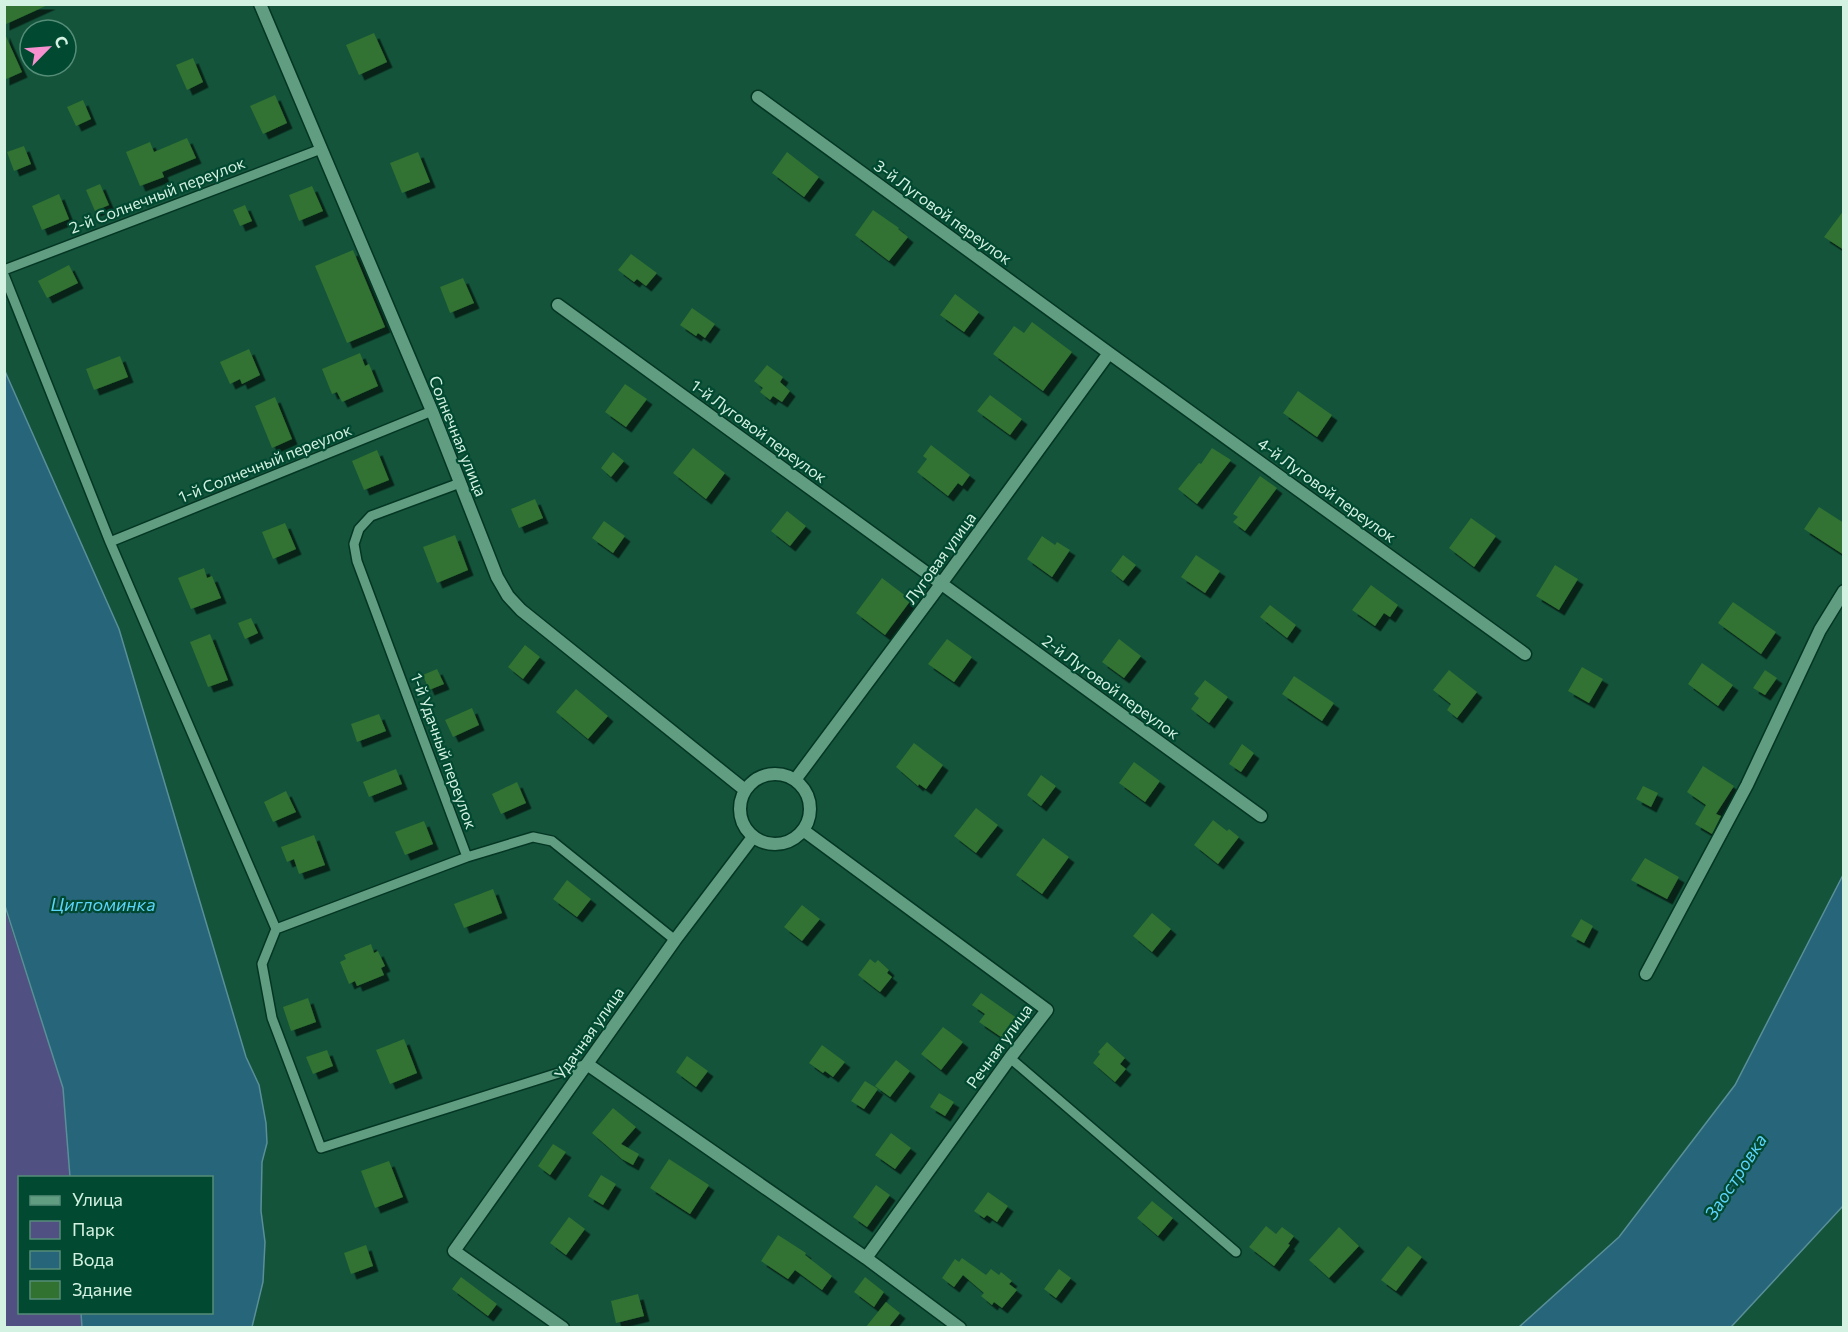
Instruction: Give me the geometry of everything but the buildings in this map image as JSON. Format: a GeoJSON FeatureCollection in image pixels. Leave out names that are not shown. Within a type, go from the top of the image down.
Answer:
{"type":"FeatureCollection","features":[{"type":"Feature","properties":{"kind":"street","name":"Солнечная улица"},"geometry":{"type":"LineString","coordinates":[[260,4],[432,411],[497,577],[508,596],[521,610],[745,790]]}},
{"type":"Feature","properties":{"kind":"street","name":"3-й Луговой переулок"},"geometry":{"type":"LineString","coordinates":[[758,97],[1109,353]]}},
{"type":"Feature","properties":{"kind":"street","name":"1-й Луговой переулок"},"geometry":{"type":"LineString","coordinates":[[558,305],[941,584]]}},
{"type":"Feature","properties":{"kind":"street","name":"Луговая улица"},"geometry":{"type":"LineString","coordinates":[[795,780],[1109,353]]}},
{"type":"Feature","properties":{"kind":"street","name":"4-й Луговой переулок"},"geometry":{"type":"LineString","coordinates":[[1109,353],[1525,654]]}},
{"type":"Feature","properties":{"kind":"street","name":"2-й Луговой переулок"},"geometry":{"type":"LineString","coordinates":[[941,584],[1261,816]]}},
{"type":"Feature","properties":{"kind":"street"},"geometry":{"type":"LineString","coordinates":[[1646,974],[1747,785],[1820,630],[1844,591]]}},
{"type":"Feature","properties":{"kind":"street"},"geometry":{"type":"LineString","coordinates":[[785,775],[795,780],[803,788],[810,809],[803,830],[795,838],[785,843],[763,843],[753,837],[744,828],[740,815],[740,802],[745,790],[753,781],[763,776],[785,775]]}},
{"type":"Feature","properties":{"kind":"street","name":"Речная улица"},"geometry":{"type":"LineString","coordinates":[[803,830],[1047,1010],[866,1258]]}},
{"type":"Feature","properties":{"kind":"street","name":"Удачная улица"},"geometry":{"type":"LineString","coordinates":[[563,1328],[454,1251],[675,940],[753,837]]}},
{"type":"Feature","properties":{"kind":"street"},"geometry":{"type":"LineString","coordinates":[[587,1064],[866,1258],[960,1328]]}},
{"type":"Feature","properties":{"kind":"lane","name":"2-й Солнечный переулок"},"geometry":{"type":"LineString","coordinates":[[4,272],[321,149]]}},
{"type":"Feature","properties":{"kind":"lane"},"geometry":{"type":"LineString","coordinates":[[4,272],[110,542],[276,929],[262,964],[272,1018],[321,1148],[587,1064]]}},
{"type":"Feature","properties":{"kind":"lane","name":"1-й Солнечный переулок"},"geometry":{"type":"LineString","coordinates":[[110,542],[432,411]]}},
{"type":"Feature","properties":{"kind":"lane","name":"1-й Удачный переулок"},"geometry":{"type":"LineString","coordinates":[[459,483],[371,516],[359,529],[354,544],[357,561],[467,857]]}},
{"type":"Feature","properties":{"kind":"lane"},"geometry":{"type":"LineString","coordinates":[[276,929],[467,857],[533,837],[552,841],[675,940]]}},
{"type":"Feature","properties":{"kind":"lane"},"geometry":{"type":"LineString","coordinates":[[1011,1058],[1236,1252]]}},
{"type":"Feature","properties":{"kind":"green space"},"geometry":{"type":"Polygon","coordinates":[[[4,906],[63,1088],[70,1176],[18,1176],[18,1314],[81,1314],[82,1327],[5,1327],[4,906]]]}},
{"type":"Feature","properties":{"kind":"water","name":"Цигломинка"},"geometry":{"type":"Polygon","coordinates":[[[4,369],[119,629],[246,1057],[259,1085],[267,1143],[262,1162],[261,1211],[265,1242],[263,1282],[252,1327],[82,1327],[81,1314],[213,1314],[213,1176],[70,1176],[63,1088],[5,906],[4,369]]]}},
{"type":"Feature","properties":{"kind":"water","name":"Заостровка"},"geometry":{"type":"Polygon","coordinates":[[[1843,875],[1843,1206],[1731,1327],[1519,1327],[1619,1237],[1735,1085],[1843,875]]]}}]}
